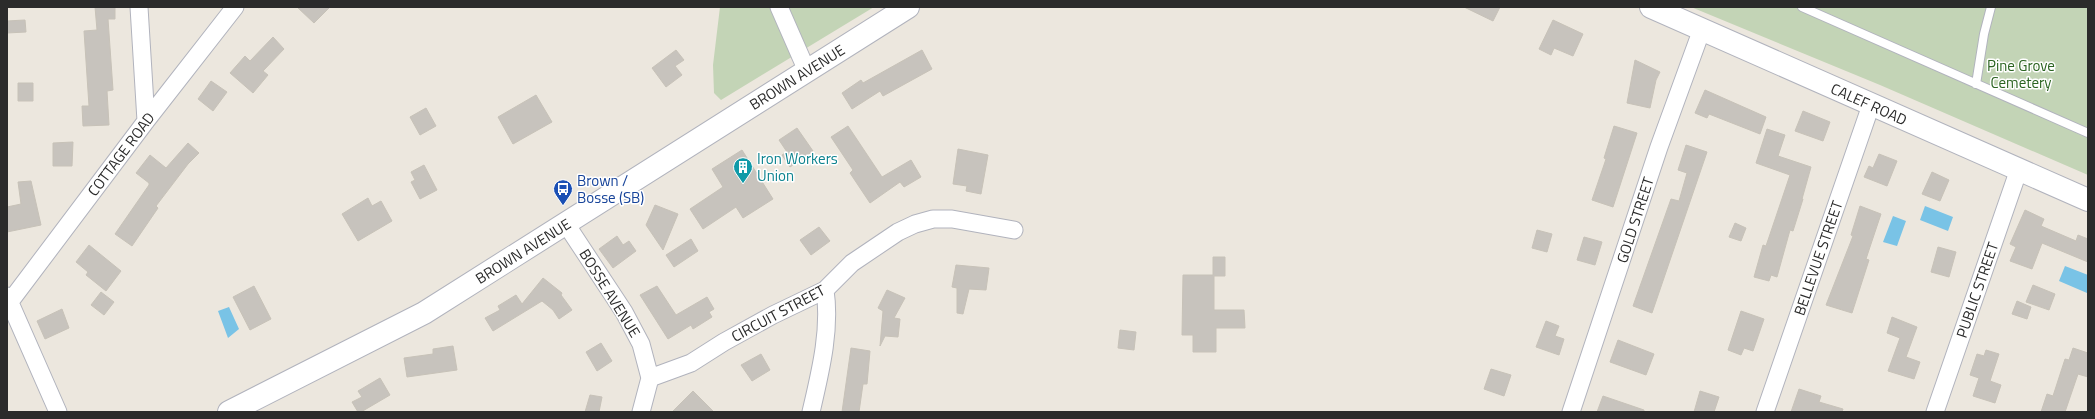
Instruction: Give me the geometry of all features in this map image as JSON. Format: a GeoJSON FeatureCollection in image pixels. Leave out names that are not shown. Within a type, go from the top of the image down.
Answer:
{"type":"FeatureCollection","features":[{"type":"Feature","properties":{"kind":"main road","name":"BROWN AVENUE"},"geometry":{"type":"LineString","coordinates":[[229,412],[424,313],[908,7]]}},
{"type":"Feature","properties":{"kind":"main road","name":"CALEF ROAD"},"geometry":{"type":"LineString","coordinates":[[1651,7],[2088,200]]}},
{"type":"Feature","properties":{"kind":"street"},"geometry":{"type":"LineString","coordinates":[[139,7],[146,121]]}},
{"type":"Feature","properties":{"kind":"street","name":"COTTAGE ROAD"},"geometry":{"type":"LineString","coordinates":[[8,299],[235,7]]}},
{"type":"Feature","properties":{"kind":"street"},"geometry":{"type":"LineString","coordinates":[[779,7],[807,71]]}},
{"type":"Feature","properties":{"kind":"street","name":"GOLD STREET"},"geometry":{"type":"LineString","coordinates":[[1571,412],[1659,147],[1702,29]]}},
{"type":"Feature","properties":{"kind":"street","name":"BELLEVUE STREET"},"geometry":{"type":"LineString","coordinates":[[1765,412],[1871,105]]}},
{"type":"Feature","properties":{"kind":"street","name":"PUBLIC STREET"},"geometry":{"type":"LineString","coordinates":[[1935,412],[2019,169]]}},
{"type":"Feature","properties":{"kind":"street","name":"CIRCUIT STREET"},"geometry":{"type":"LineString","coordinates":[[650,378],[692,363],[730,338],[825,290],[852,263],[898,232],[915,224],[933,219],[952,219],[1014,230]]}},
{"type":"Feature","properties":{"kind":"street","name":"BOSSE AVENUE"},"geometry":{"type":"LineString","coordinates":[[566,224],[627,318],[641,344],[650,378],[641,412]]}},
{"type":"Feature","properties":{"kind":"street"},"geometry":{"type":"LineString","coordinates":[[811,412],[827,328],[828,309],[825,290]]}},
{"type":"Feature","properties":{"kind":"street"},"geometry":{"type":"LineString","coordinates":[[8,299],[58,412]]}},
{"type":"Feature","properties":{"kind":"lane"},"geometry":{"type":"LineString","coordinates":[[1802,7],[2088,133]]}},
{"type":"Feature","properties":{"kind":"lane"},"geometry":{"type":"LineString","coordinates":[[1976,84],[1984,34],[1991,7]]}},
{"type":"Feature","properties":{"kind":"green space"},"geometry":{"type":"Polygon","coordinates":[[[720,7],[874,7],[721,100],[714,93],[713,65],[720,7]]]}},
{"type":"Feature","properties":{"kind":"green space","name":"Pine Grove Cemetery"},"geometry":{"type":"Polygon","coordinates":[[[1691,7],[2088,7],[2088,175],[1880,85],[1691,7]]]}},
{"type":"Feature","properties":{"kind":"water"},"geometry":{"type":"Polygon","coordinates":[[[1925,206],[1953,217],[1948,231],[1920,220],[1925,206]]]}},
{"type":"Feature","properties":{"kind":"water"},"geometry":{"type":"Polygon","coordinates":[[[1893,216],[1906,221],[1897,246],[1883,242],[1893,216]]]}},
{"type":"Feature","properties":{"kind":"water"},"geometry":{"type":"Polygon","coordinates":[[[2065,266],[2088,275],[2087,293],[2059,281],[2065,266]]]}},
{"type":"Feature","properties":{"kind":"water"},"geometry":{"type":"Polygon","coordinates":[[[229,307],[239,329],[228,338],[218,311],[229,307]]]}},
{"type":"Feature","properties":{"kind":"building"},"geometry":{"type":"Polygon","coordinates":[[[95,7],[115,7],[115,19],[108,19],[113,90],[107,91],[109,125],[83,126],[82,106],[89,106],[84,31],[97,30],[95,7]]]}},
{"type":"Feature","properties":{"kind":"building"},"geometry":{"type":"Polygon","coordinates":[[[297,7],[330,7],[314,23],[297,7]]]}},
{"type":"Feature","properties":{"kind":"building"},"geometry":{"type":"Polygon","coordinates":[[[1464,7],[1500,7],[1493,21],[1464,7]]]}},
{"type":"Feature","properties":{"kind":"building"},"geometry":{"type":"Polygon","coordinates":[[[25,20],[26,32],[7,33],[7,21],[25,20]]]}},
{"type":"Feature","properties":{"kind":"building"},"geometry":{"type":"Polygon","coordinates":[[[1553,20],[1583,34],[1573,56],[1554,48],[1551,55],[1539,49],[1553,20]]]}},
{"type":"Feature","properties":{"kind":"building"},"geometry":{"type":"Polygon","coordinates":[[[273,37],[284,49],[263,71],[268,75],[253,93],[230,73],[245,56],[250,61],[273,37]]]}},
{"type":"Feature","properties":{"kind":"building"},"geometry":{"type":"Polygon","coordinates":[[[676,50],[684,60],[675,66],[682,75],[666,87],[652,68],[676,50]]]}},
{"type":"Feature","properties":{"kind":"building"},"geometry":{"type":"Polygon","coordinates":[[[922,50],[932,69],[883,96],[880,91],[852,109],[842,93],[861,80],[863,83],[922,50]]]}},
{"type":"Feature","properties":{"kind":"building"},"geometry":{"type":"Polygon","coordinates":[[[1635,60],[1660,72],[1656,80],[1650,108],[1627,103],[1635,60]]]}},
{"type":"Feature","properties":{"kind":"building"},"geometry":{"type":"Polygon","coordinates":[[[211,81],[227,92],[213,111],[198,99],[211,81]]]}},
{"type":"Feature","properties":{"kind":"building"},"geometry":{"type":"Polygon","coordinates":[[[18,83],[33,83],[33,101],[18,101],[18,83]]]}},
{"type":"Feature","properties":{"kind":"building"},"geometry":{"type":"Polygon","coordinates":[[[1705,90],[1766,117],[1760,134],[1709,114],[1707,118],[1695,113],[1705,90]]]}},
{"type":"Feature","properties":{"kind":"building"},"geometry":{"type":"Polygon","coordinates":[[[536,95],[552,122],[513,144],[498,117],[536,95]]]}},
{"type":"Feature","properties":{"kind":"building"},"geometry":{"type":"Polygon","coordinates":[[[426,108],[436,126],[420,135],[410,117],[426,108]]]}},
{"type":"Feature","properties":{"kind":"building"},"geometry":{"type":"Polygon","coordinates":[[[1803,111],[1830,122],[1823,141],[1795,131],[1803,111]]]}},
{"type":"Feature","properties":{"kind":"building"},"geometry":{"type":"Polygon","coordinates":[[[848,126],[882,177],[911,160],[921,177],[904,187],[900,182],[870,203],[850,173],[853,170],[831,137],[848,126]]]}},
{"type":"Feature","properties":{"kind":"building"},"geometry":{"type":"Polygon","coordinates":[[[1614,126],[1637,133],[1613,207],[1592,200],[1606,159],[1604,158],[1614,126]]]}},
{"type":"Feature","properties":{"kind":"building"},"geometry":{"type":"Polygon","coordinates":[[[797,128],[813,151],[790,167],[782,155],[787,152],[779,140],[797,128]]]}},
{"type":"Feature","properties":{"kind":"building"},"geometry":{"type":"Polygon","coordinates":[[[1767,129],[1785,135],[1778,156],[1811,167],[1803,199],[1793,231],[1790,230],[1777,277],[1771,275],[1769,281],[1754,277],[1763,245],[1766,246],[1790,175],[1756,163],[1767,129]]]}},
{"type":"Feature","properties":{"kind":"building"},"geometry":{"type":"Polygon","coordinates":[[[73,142],[72,166],[53,166],[53,143],[73,142]]]}},
{"type":"Feature","properties":{"kind":"building"},"geometry":{"type":"Polygon","coordinates":[[[188,143],[199,153],[188,164],[156,206],[158,208],[132,246],[115,234],[149,185],[149,183],[136,173],[150,155],[166,168],[188,143]]]}},
{"type":"Feature","properties":{"kind":"building"},"geometry":{"type":"Polygon","coordinates":[[[1686,145],[1707,152],[1652,313],[1633,306],[1671,199],[1679,201],[1687,173],[1678,170],[1686,145]]]}},
{"type":"Feature","properties":{"kind":"building"},"geometry":{"type":"Polygon","coordinates":[[[958,149],[988,155],[981,194],[966,191],[967,186],[953,184],[958,149]]]}},
{"type":"Feature","properties":{"kind":"building","name":"Iron Workers Union"},"geometry":{"type":"Polygon","coordinates":[[[742,150],[773,199],[743,218],[736,207],[703,229],[690,209],[723,187],[712,169],[742,150]]]}},
{"type":"Feature","properties":{"kind":"building"},"geometry":{"type":"Polygon","coordinates":[[[1879,154],[1897,161],[1887,186],[1864,177],[1869,166],[1873,168],[1879,154]]]}},
{"type":"Feature","properties":{"kind":"building"},"geometry":{"type":"Polygon","coordinates":[[[424,165],[437,190],[420,199],[411,182],[415,180],[411,172],[424,165]]]}},
{"type":"Feature","properties":{"kind":"building"},"geometry":{"type":"Polygon","coordinates":[[[1932,172],[1949,180],[1940,201],[1922,194],[1932,172]]]}},
{"type":"Feature","properties":{"kind":"building"},"geometry":{"type":"Polygon","coordinates":[[[31,181],[41,225],[7,232],[7,207],[21,204],[18,182],[31,181]]]}},
{"type":"Feature","properties":{"kind":"building"},"geometry":{"type":"Polygon","coordinates":[[[368,198],[372,206],[381,201],[392,221],[358,241],[342,214],[368,198]]]}},
{"type":"Feature","properties":{"kind":"building"},"geometry":{"type":"Polygon","coordinates":[[[655,205],[678,214],[663,250],[646,225],[655,205]]]}},
{"type":"Feature","properties":{"kind":"building"},"geometry":{"type":"Polygon","coordinates":[[[1860,206],[1881,214],[1866,259],[1869,260],[1852,313],[1826,305],[1853,236],[1851,235],[1860,206]]]}},
{"type":"Feature","properties":{"kind":"building"},"geometry":{"type":"Polygon","coordinates":[[[2025,210],[2044,219],[2041,226],[2076,241],[2078,235],[2088,239],[2088,262],[2042,243],[2032,269],[2010,261],[2016,247],[2010,244],[2025,210]]]}},
{"type":"Feature","properties":{"kind":"building"},"geometry":{"type":"Polygon","coordinates":[[[1735,223],[1746,228],[1741,241],[1729,237],[1735,223]]]}},
{"type":"Feature","properties":{"kind":"building"},"geometry":{"type":"Polygon","coordinates":[[[819,227],[830,241],[811,255],[800,240],[819,227]]]}},
{"type":"Feature","properties":{"kind":"building"},"geometry":{"type":"Polygon","coordinates":[[[1537,230],[1552,234],[1547,252],[1532,248],[1537,230]]]}},
{"type":"Feature","properties":{"kind":"building"},"geometry":{"type":"Polygon","coordinates":[[[617,236],[623,245],[629,241],[636,251],[613,268],[599,249],[617,236]]]}},
{"type":"Feature","properties":{"kind":"building"},"geometry":{"type":"Polygon","coordinates":[[[1584,237],[1602,242],[1595,265],[1577,260],[1584,237]]]}},
{"type":"Feature","properties":{"kind":"building"},"geometry":{"type":"Polygon","coordinates":[[[691,239],[698,251],[674,267],[666,255],[691,239]]]}},
{"type":"Feature","properties":{"kind":"building"},"geometry":{"type":"Polygon","coordinates":[[[89,245],[121,271],[106,291],[86,275],[88,272],[76,262],[89,245]]]}},
{"type":"Feature","properties":{"kind":"building"},"geometry":{"type":"Polygon","coordinates":[[[1938,247],[1956,252],[1949,277],[1931,272],[1938,247]]]}},
{"type":"Feature","properties":{"kind":"building"},"geometry":{"type":"Polygon","coordinates":[[[1213,257],[1225,257],[1225,276],[1214,276],[1214,310],[1244,310],[1245,328],[1216,328],[1216,352],[1193,352],[1193,335],[1182,335],[1183,275],[1213,275],[1213,257]]]}},
{"type":"Feature","properties":{"kind":"building"},"geometry":{"type":"Polygon","coordinates":[[[956,265],[989,268],[986,290],[969,289],[963,314],[957,313],[957,288],[952,287],[956,265]]]}},
{"type":"Feature","properties":{"kind":"building"},"geometry":{"type":"Polygon","coordinates":[[[543,278],[562,293],[561,295],[572,310],[559,319],[553,310],[542,301],[493,331],[485,318],[500,310],[498,306],[516,295],[522,304],[543,278]]]}},
{"type":"Feature","properties":{"kind":"building"},"geometry":{"type":"Polygon","coordinates":[[[2033,285],[2055,294],[2049,310],[2026,302],[2033,285]]]}},
{"type":"Feature","properties":{"kind":"building"},"geometry":{"type":"Polygon","coordinates":[[[254,286],[271,319],[250,330],[233,297],[254,286]]]}},
{"type":"Feature","properties":{"kind":"building"},"geometry":{"type":"Polygon","coordinates":[[[657,286],[676,315],[707,297],[714,309],[709,312],[712,317],[693,329],[691,325],[668,339],[640,295],[657,286]]]}},
{"type":"Feature","properties":{"kind":"building"},"geometry":{"type":"Polygon","coordinates":[[[887,290],[905,298],[894,318],[900,319],[898,337],[885,336],[880,346],[883,311],[878,308],[887,290]]]}},
{"type":"Feature","properties":{"kind":"building"},"geometry":{"type":"Polygon","coordinates":[[[101,292],[114,302],[104,315],[91,305],[101,292]]]}},
{"type":"Feature","properties":{"kind":"building"},"geometry":{"type":"Polygon","coordinates":[[[2017,301],[2031,307],[2027,319],[2012,314],[2017,301]]]}},
{"type":"Feature","properties":{"kind":"building"},"geometry":{"type":"Polygon","coordinates":[[[62,309],[69,328],[45,339],[37,321],[62,309]]]}},
{"type":"Feature","properties":{"kind":"building"},"geometry":{"type":"Polygon","coordinates":[[[1741,311],[1764,319],[1753,351],[1744,348],[1741,355],[1728,350],[1741,311]]]}},
{"type":"Feature","properties":{"kind":"building"},"geometry":{"type":"Polygon","coordinates":[[[1892,317],[1917,327],[1906,357],[1920,362],[1914,379],[1888,371],[1900,338],[1887,333],[1892,317]]]}},
{"type":"Feature","properties":{"kind":"building"},"geometry":{"type":"Polygon","coordinates":[[[1546,321],[1559,326],[1555,336],[1564,339],[1559,355],[1536,347],[1546,321]]]}},
{"type":"Feature","properties":{"kind":"building"},"geometry":{"type":"Polygon","coordinates":[[[1120,330],[1136,332],[1134,350],[1118,348],[1120,330]]]}},
{"type":"Feature","properties":{"kind":"building"},"geometry":{"type":"Polygon","coordinates":[[[1618,340],[1654,354],[1646,375],[1610,362],[1618,340]]]}},
{"type":"Feature","properties":{"kind":"building"},"geometry":{"type":"Polygon","coordinates":[[[601,343],[612,361],[597,371],[586,352],[601,343]]]}},
{"type":"Feature","properties":{"kind":"building"},"geometry":{"type":"Polygon","coordinates":[[[453,346],[457,370],[407,377],[404,358],[433,354],[433,349],[453,346]]]}},
{"type":"Feature","properties":{"kind":"building"},"geometry":{"type":"Polygon","coordinates":[[[851,348],[870,351],[867,384],[863,384],[859,412],[842,412],[851,348]]]}},
{"type":"Feature","properties":{"kind":"building"},"geometry":{"type":"Polygon","coordinates":[[[2073,348],[2088,353],[2088,377],[2078,374],[2065,412],[2041,412],[2047,394],[2053,396],[2065,359],[2069,360],[2073,348]]]}},
{"type":"Feature","properties":{"kind":"building"},"geometry":{"type":"Polygon","coordinates":[[[1986,350],[1999,354],[1990,381],[2001,385],[1995,403],[1973,396],[1979,378],[1970,375],[1977,354],[1984,356],[1986,350]]]}},
{"type":"Feature","properties":{"kind":"building"},"geometry":{"type":"Polygon","coordinates":[[[761,354],[770,370],[752,381],[741,365],[761,354]]]}},
{"type":"Feature","properties":{"kind":"building"},"geometry":{"type":"Polygon","coordinates":[[[1491,369],[1511,375],[1504,396],[1484,389],[1491,369]]]}},
{"type":"Feature","properties":{"kind":"building"},"geometry":{"type":"Polygon","coordinates":[[[380,378],[390,395],[361,412],[358,412],[352,402],[362,397],[358,391],[380,378]]]}},
{"type":"Feature","properties":{"kind":"building"},"geometry":{"type":"Polygon","coordinates":[[[1799,389],[1821,396],[1819,402],[1843,409],[1842,412],[1791,412],[1799,389]]]}},
{"type":"Feature","properties":{"kind":"building"},"geometry":{"type":"Polygon","coordinates":[[[693,391],[714,412],[672,412],[693,391]]]}},
{"type":"Feature","properties":{"kind":"building"},"geometry":{"type":"Polygon","coordinates":[[[1700,391],[1719,397],[1714,412],[1694,412],[1700,391]]]}},
{"type":"Feature","properties":{"kind":"building"},"geometry":{"type":"Polygon","coordinates":[[[590,395],[602,397],[599,412],[585,412],[590,395]]]}},
{"type":"Feature","properties":{"kind":"building"},"geometry":{"type":"Polygon","coordinates":[[[1603,396],[1644,410],[1644,412],[1597,412],[1603,396]]]}},
{"type":"Feature","properties":{"kind":"place","name":"Iron Workers Union"},"geometry":{"type":"Point","coordinates":[743,184]}},
{"type":"Feature","properties":{"kind":"place","name":"Brown / Bosse (SB)"},"geometry":{"type":"Point","coordinates":[563,206]}}]}
